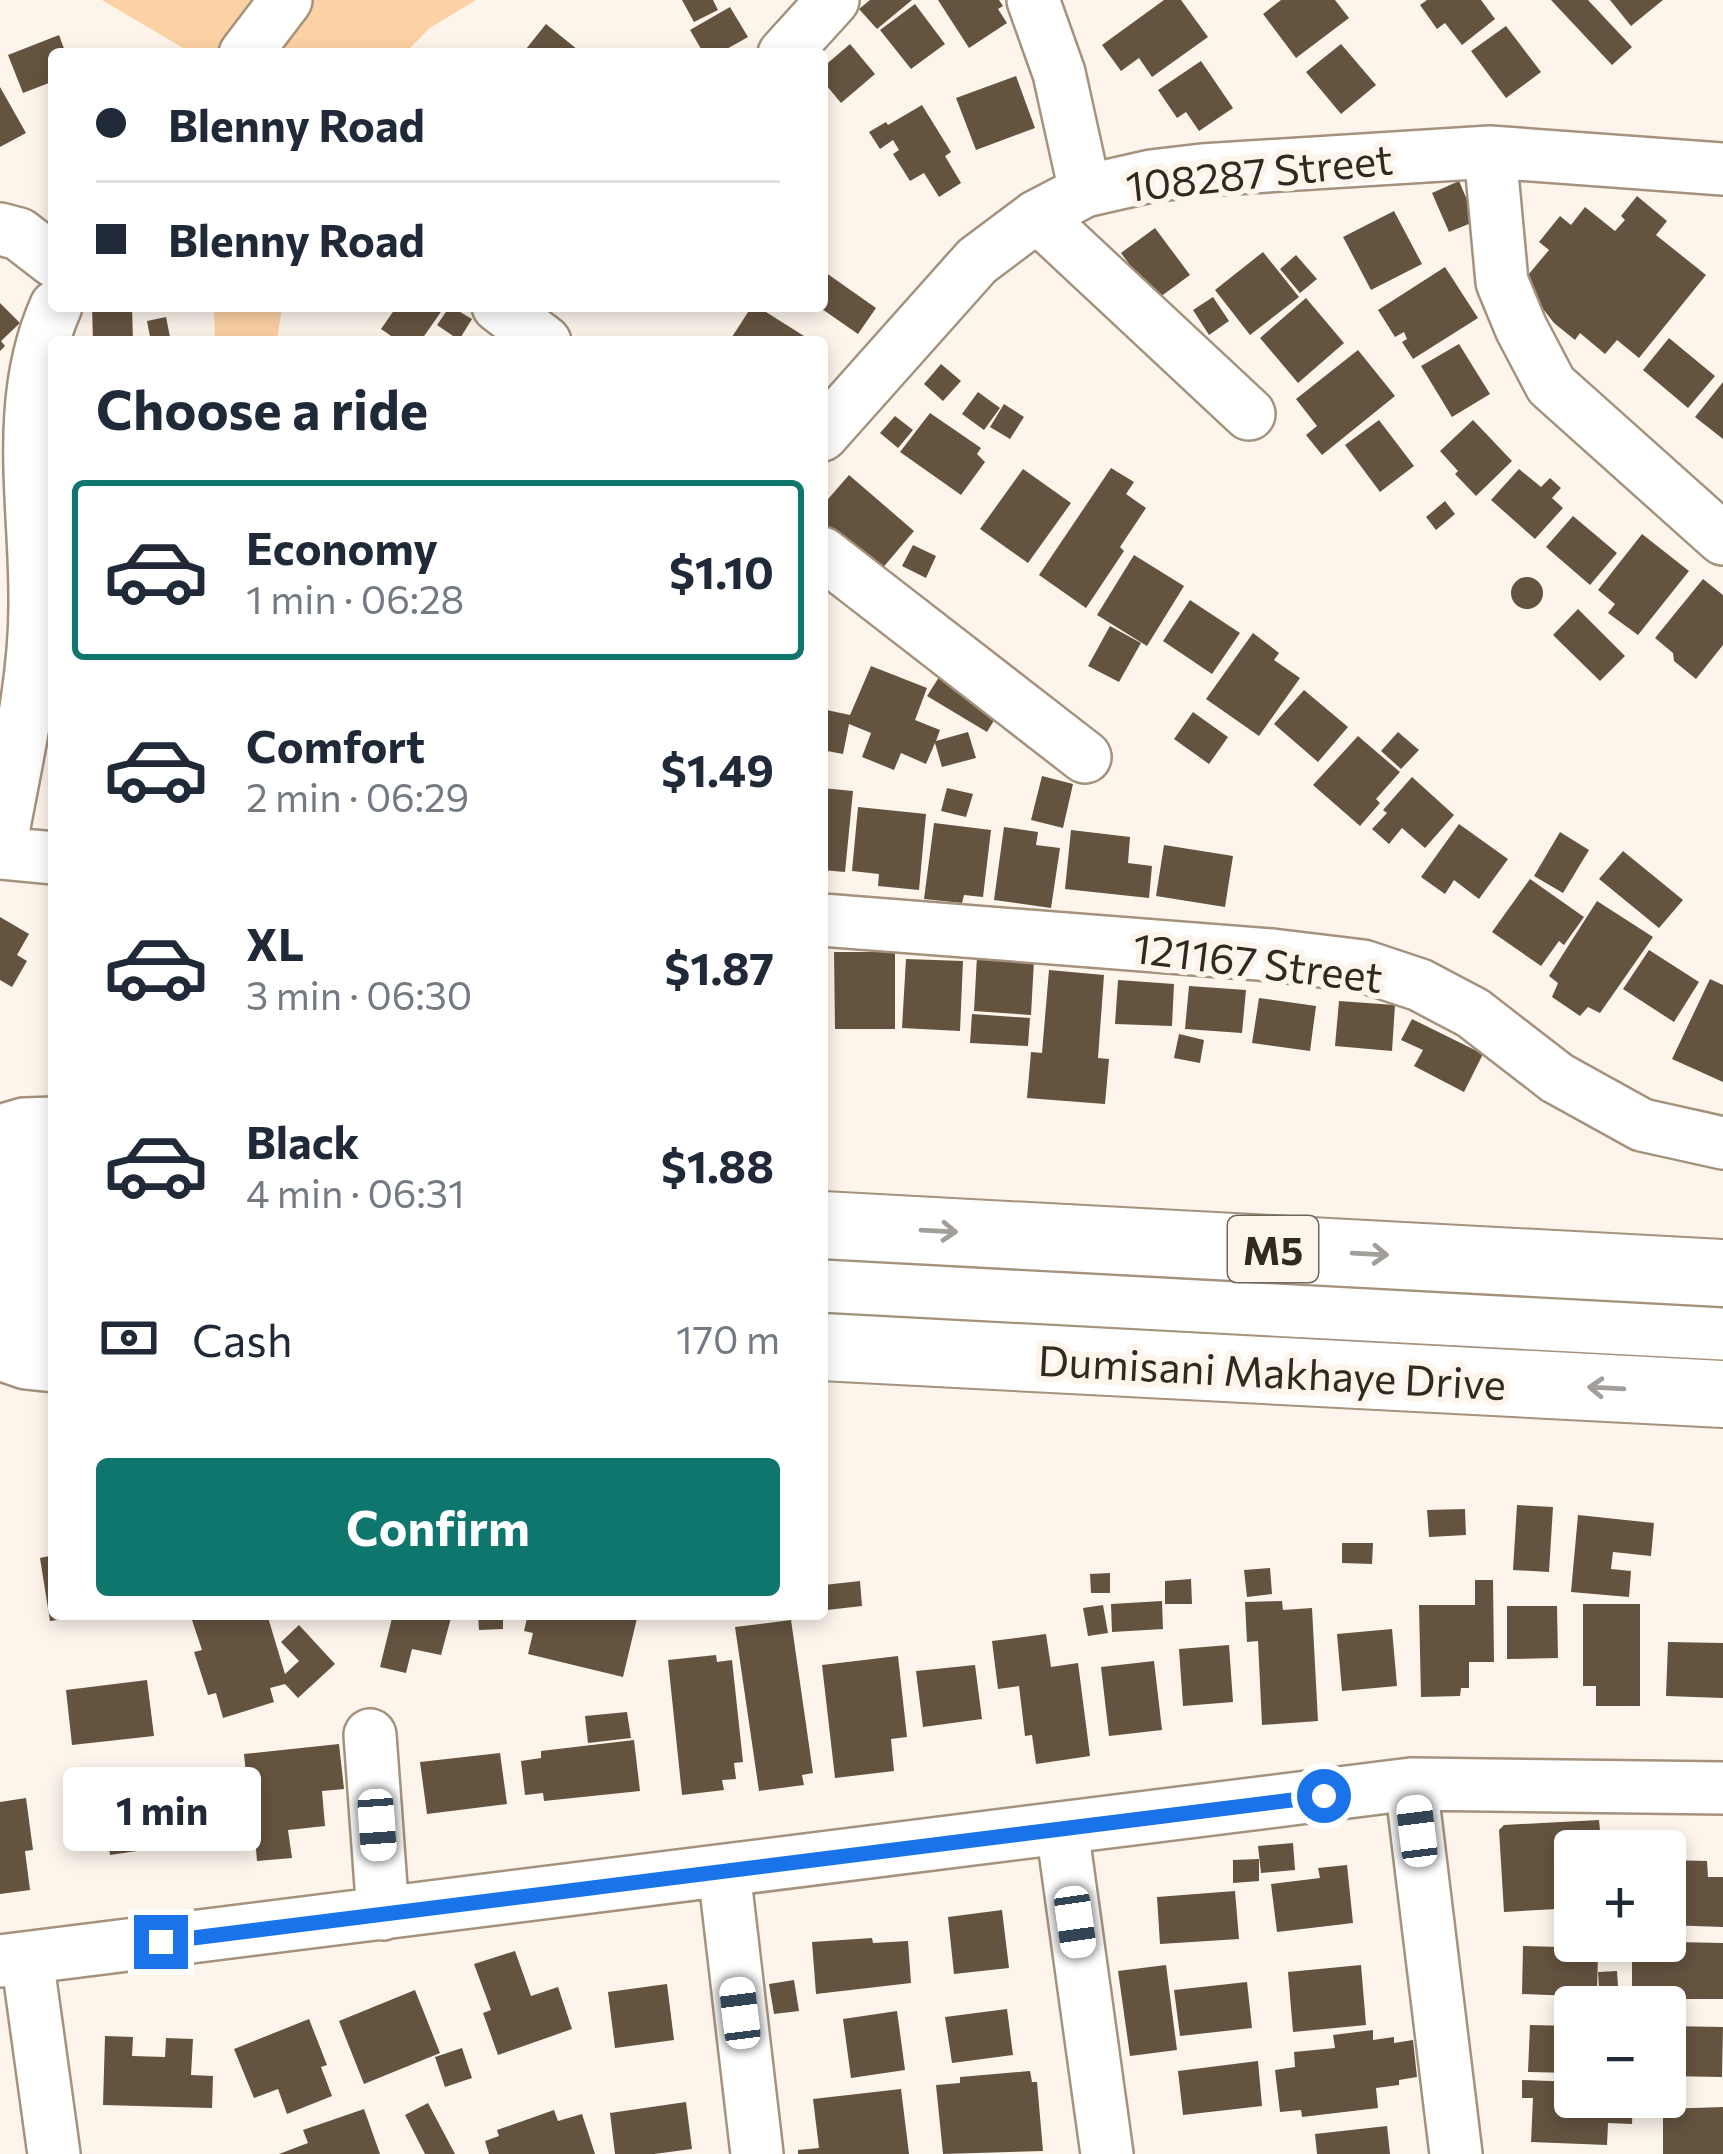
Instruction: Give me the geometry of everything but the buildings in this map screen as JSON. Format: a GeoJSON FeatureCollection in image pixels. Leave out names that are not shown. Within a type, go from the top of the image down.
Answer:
{"type":"FeatureCollection","features":[{"type":"Feature","properties":{"kind":"main road"},"geometry":{"type":"LineString","coordinates":[[0,1170],[48,1174]]}},
{"type":"Feature","properties":{"kind":"main road","name":"M5"},"geometry":{"type":"LineString","coordinates":[[828,1225],[1723,1273]]}},
{"type":"Feature","properties":{"kind":"main road"},"geometry":{"type":"LineString","coordinates":[[0,1315],[48,1316]]}},
{"type":"Feature","properties":{"kind":"main road","name":"Dumisani Makhaye Drive"},"geometry":{"type":"LineString","coordinates":[[828,1347],[1723,1394]]}},
{"type":"Feature","properties":{"kind":"street"},"geometry":{"type":"LineString","coordinates":[[249,48],[286,0]]}},
{"type":"Feature","properties":{"kind":"street"},"geometry":{"type":"LineString","coordinates":[[789,48],[833,0]]}},
{"type":"Feature","properties":{"kind":"street"},"geometry":{"type":"LineString","coordinates":[[1033,0],[1059,73],[1085,190]]}},
{"type":"Feature","properties":{"kind":"street"},"geometry":{"type":"LineString","coordinates":[[1490,152],[1502,283],[1551,385],[1723,539]]}},
{"type":"Feature","properties":{"kind":"street","name":"108287 Street"},"geometry":{"type":"LineString","coordinates":[[828,428],[977,261],[1037,216],[1085,190],[1202,170],[1490,152],[1723,169]]}},
{"type":"Feature","properties":{"kind":"street"},"geometry":{"type":"LineString","coordinates":[[1037,216],[1249,415]]}},
{"type":"Feature","properties":{"kind":"street"},"geometry":{"type":"LineString","coordinates":[[0,229],[20,234],[48,256]]}},
{"type":"Feature","properties":{"kind":"street"},"geometry":{"type":"LineString","coordinates":[[48,857],[0,851],[31,668],[35,605],[28,454],[32,388],[43,334],[53,312]]}},
{"type":"Feature","properties":{"kind":"street"},"geometry":{"type":"LineString","coordinates":[[828,559],[1085,757]]}},
{"type":"Feature","properties":{"kind":"street","name":"121167 Street"},"geometry":{"type":"LineString","coordinates":[[828,920],[1363,966],[1420,985],[1473,1013],[1557,1078],[1642,1125],[1723,1143]]}},
{"type":"Feature","properties":{"kind":"street"},"geometry":{"type":"LineString","coordinates":[[0,1131],[48,1123]]}},
{"type":"Feature","properties":{"kind":"street"},"geometry":{"type":"LineString","coordinates":[[0,1222],[48,1225]]}},
{"type":"Feature","properties":{"kind":"street"},"geometry":{"type":"LineString","coordinates":[[0,1268],[48,1270]]}},
{"type":"Feature","properties":{"kind":"street"},"geometry":{"type":"LineString","coordinates":[[828,1286],[1723,1334]]}},
{"type":"Feature","properties":{"kind":"street"},"geometry":{"type":"LineString","coordinates":[[0,1354],[48,1365]]}},
{"type":"Feature","properties":{"kind":"street"},"geometry":{"type":"LineString","coordinates":[[370,1735],[383,1914]]}},
{"type":"Feature","properties":{"kind":"street"},"geometry":{"type":"LineString","coordinates":[[1411,1784],[1456,2154]]}},
{"type":"Feature","properties":{"kind":"street"},"geometry":{"type":"LineString","coordinates":[[54,2154],[14,1959],[1411,1784],[1723,1788]]}},
{"type":"Feature","properties":{"kind":"street"},"geometry":{"type":"LineString","coordinates":[[1062,1829],[1107,2154]]}},
{"type":"Feature","properties":{"kind":"street"},"geometry":{"type":"LineString","coordinates":[[724,1871],[757,2154]]}},
{"type":"Feature","properties":{"kind":"shaded area"},"geometry":{"type":"Polygon","coordinates":[[[102,0],[476,0],[430,28],[410,48],[183,48],[102,0]]]}},
{"type":"Feature","properties":{"kind":"shaded area"},"geometry":{"type":"Polygon","coordinates":[[[214,312],[281,312],[278,336],[215,336],[214,312]]]}},
{"type":"Feature","properties":{"kind":"route"},"geometry":{"type":"LineString","coordinates":[[161,1942],[1324,1796]]}}]}
